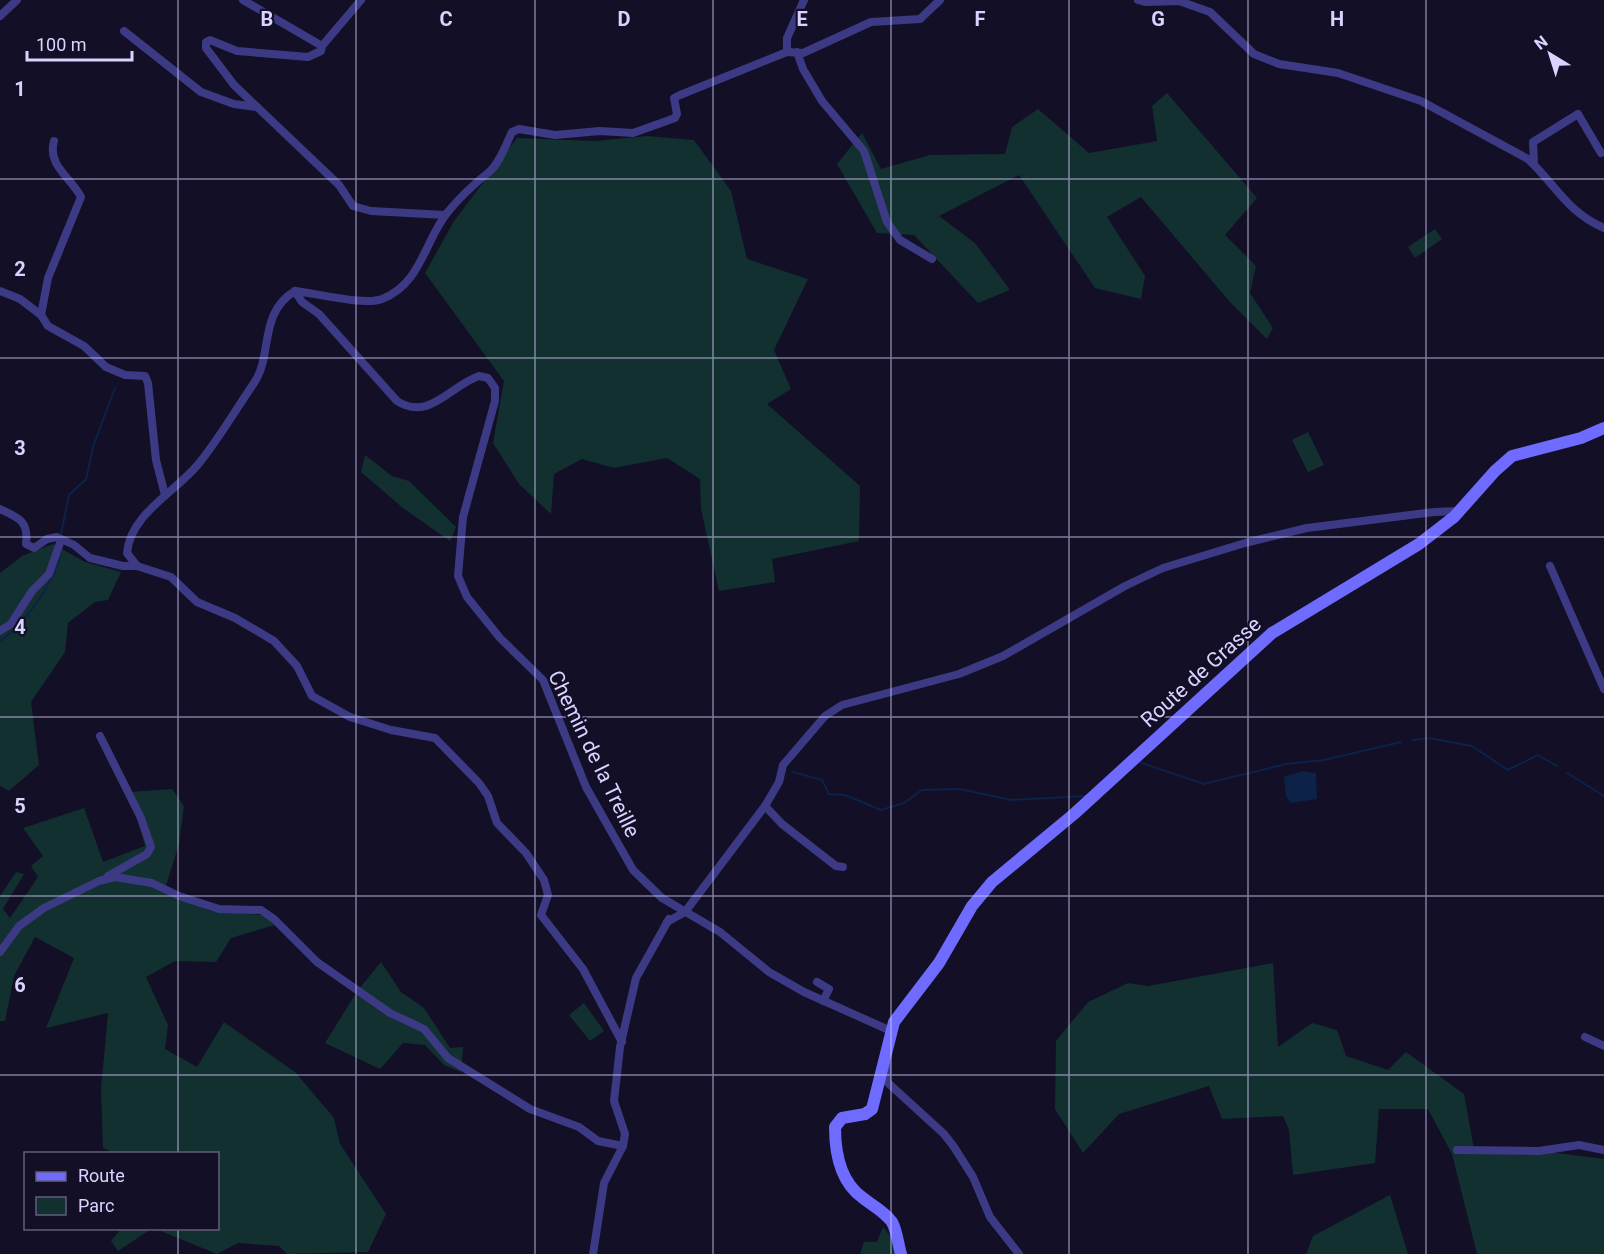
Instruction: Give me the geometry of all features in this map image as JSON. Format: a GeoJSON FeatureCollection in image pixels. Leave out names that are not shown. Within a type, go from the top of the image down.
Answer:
{"type":"FeatureCollection","features":[{"type":"Feature","properties":{"kind":"street"},"geometry":{"type":"LineString","coordinates":[[0,16],[16,0]]}},
{"type":"Feature","properties":{"kind":"street"},"geometry":{"type":"LineString","coordinates":[[243,0],[322,46]]}},
{"type":"Feature","properties":{"kind":"street"},"geometry":{"type":"LineString","coordinates":[[361,0],[322,46],[318,54],[308,57],[237,51],[210,40],[206,42],[208,54],[257,108],[339,185],[353,206],[371,211],[445,215]]}},
{"type":"Feature","properties":{"kind":"street"},"geometry":{"type":"LineString","coordinates":[[787,52],[787,38],[804,0]]}},
{"type":"Feature","properties":{"kind":"street"},"geometry":{"type":"LineString","coordinates":[[136,566],[127,553],[130,539],[165,495],[198,465],[257,379],[265,340],[279,306],[296,291],[325,297],[380,300],[404,286],[414,274],[445,215],[479,177],[489,172],[512,132],[519,129],[566,136],[600,131],[633,133],[675,118],[677,114],[674,98],[680,95],[787,52],[802,53],[871,22],[920,19],[929,13],[940,0]]}},
{"type":"Feature","properties":{"kind":"street"},"geometry":{"type":"LineString","coordinates":[[1138,0],[1145,2],[1179,1],[1210,12],[1254,54],[1279,64],[1338,73],[1421,101],[1510,148],[1534,164],[1565,203],[1578,214],[1604,228]]}},
{"type":"Feature","properties":{"kind":"street"},"geometry":{"type":"LineString","coordinates":[[124,31],[201,92],[234,104],[257,108]]}},
{"type":"Feature","properties":{"kind":"street"},"geometry":{"type":"LineString","coordinates":[[797,52],[803,69],[822,101],[864,151],[887,222],[900,240],[932,259]]}},
{"type":"Feature","properties":{"kind":"street"},"geometry":{"type":"LineString","coordinates":[[1534,164],[1533,142],[1578,114],[1601,153]]}},
{"type":"Feature","properties":{"kind":"street"},"geometry":{"type":"LineString","coordinates":[[41,315],[48,278],[81,197],[54,160],[52,150],[54,141]]}},
{"type":"Feature","properties":{"kind":"street"},"geometry":{"type":"LineString","coordinates":[[0,291],[20,299],[41,315],[48,326],[84,346],[106,367],[125,375],[145,376],[148,383],[156,460],[165,495]]}},
{"type":"Feature","properties":{"kind":"street","name":"Chemin de la Treille"},"geometry":{"type":"LineString","coordinates":[[296,291],[302,302],[319,315],[402,404],[414,408],[428,406],[479,376],[488,378],[495,388],[495,401],[463,517],[458,576],[467,597],[500,638],[543,680],[568,748],[613,837],[633,870],[662,898],[720,932],[769,972],[823,1001],[891,1031]]}},
{"type":"Feature","properties":{"kind":"street","name":"Route de Grasse"},"geometry":{"type":"LineString","coordinates":[[901,1254],[891,1221],[845,1181],[835,1133],[839,1120],[865,1114],[872,1109],[891,1031],[901,1011],[939,963],[972,906],[1004,872],[1074,814],[1272,633],[1391,563],[1446,524],[1512,456],[1581,438],[1604,428]]}},
{"type":"Feature","properties":{"kind":"street"},"geometry":{"type":"LineString","coordinates":[[0,509],[22,521],[28,530],[27,544],[30,547],[34,548],[51,538],[61,540],[74,545],[90,558],[123,566],[136,566],[171,577],[197,602],[267,636],[297,666],[312,696],[350,717],[391,730],[430,735],[444,746],[488,796],[497,823],[526,853],[544,880],[548,895],[541,915],[583,969],[622,1042]]}},
{"type":"Feature","properties":{"kind":"street"},"geometry":{"type":"LineString","coordinates":[[593,1254],[604,1183],[622,1146],[625,1134],[614,1101],[622,1042],[636,978],[668,920],[681,910],[765,806],[779,782],[783,765],[825,716],[842,705],[959,674],[1003,656],[1135,581],[1163,568],[1245,543],[1307,528],[1434,512],[1460,511]]}},
{"type":"Feature","properties":{"kind":"street"},"geometry":{"type":"LineString","coordinates":[[1434,512],[1446,524]]}},
{"type":"Feature","properties":{"kind":"street"},"geometry":{"type":"LineString","coordinates":[[0,631],[11,624],[32,591],[49,574],[61,540]]}},
{"type":"Feature","properties":{"kind":"street"},"geometry":{"type":"LineString","coordinates":[[1550,566],[1603,682]]}},
{"type":"Feature","properties":{"kind":"street"},"geometry":{"type":"LineString","coordinates":[[0,952],[19,926],[44,908],[99,881],[147,854],[151,848],[141,818],[100,736]]}},
{"type":"Feature","properties":{"kind":"street"},"geometry":{"type":"LineString","coordinates":[[765,806],[782,824],[836,866],[843,867]]}},
{"type":"Feature","properties":{"kind":"street"},"geometry":{"type":"LineString","coordinates":[[99,881],[128,878],[152,883],[179,896],[219,909],[261,910],[274,919],[325,967],[390,1013],[424,1029],[448,1058],[530,1109],[579,1127],[598,1141],[622,1146]]}},
{"type":"Feature","properties":{"kind":"street"},"geometry":{"type":"LineString","coordinates":[[662,898],[668,920]]}},
{"type":"Feature","properties":{"kind":"street"},"geometry":{"type":"LineString","coordinates":[[816,982],[829,990],[823,1001]]}},
{"type":"Feature","properties":{"kind":"street"},"geometry":{"type":"LineString","coordinates":[[1585,1037],[1604,1046]]}},
{"type":"Feature","properties":{"kind":"street"},"geometry":{"type":"LineString","coordinates":[[885,1057],[887,1082],[944,1134],[954,1147],[973,1177],[990,1217],[1019,1254]]}},
{"type":"Feature","properties":{"kind":"street"},"geometry":{"type":"LineString","coordinates":[[1457,1150],[1539,1151],[1579,1145],[1604,1150]]}},
{"type":"Feature","properties":{"kind":"green space"},"geometry":{"type":"Polygon","coordinates":[[[1167,93],[1257,198],[1225,235],[1256,266],[1250,293],[1273,328],[1267,339],[1229,301],[1141,197],[1107,217],[1145,276],[1141,299],[1095,288],[1019,175],[939,216],[975,243],[1010,290],[978,303],[914,235],[877,233],[837,164],[862,133],[881,169],[930,155],[1005,154],[1012,127],[1038,109],[1089,153],[1157,141],[1152,106],[1167,93]]]}},
{"type":"Feature","properties":{"kind":"green space"},"geometry":{"type":"Polygon","coordinates":[[[647,136],[694,140],[731,191],[747,259],[808,279],[774,350],[791,389],[767,404],[860,486],[859,541],[772,559],[775,582],[719,591],[701,509],[700,479],[667,458],[614,468],[582,459],[554,474],[551,514],[519,484],[493,443],[504,381],[425,273],[454,221],[517,138],[595,141],[647,136]]]}},
{"type":"Feature","properties":{"kind":"green space"},"geometry":{"type":"Polygon","coordinates":[[[1435,229],[1442,239],[1415,258],[1408,247],[1435,229]]]}},
{"type":"Feature","properties":{"kind":"green space"},"geometry":{"type":"Polygon","coordinates":[[[1308,432],[1324,465],[1308,472],[1292,440],[1308,432]]]}},
{"type":"Feature","properties":{"kind":"green space"},"geometry":{"type":"Polygon","coordinates":[[[365,455],[392,476],[409,481],[456,527],[450,541],[403,508],[361,472],[365,455]]]}},
{"type":"Feature","properties":{"kind":"green space"},"geometry":{"type":"Polygon","coordinates":[[[53,544],[85,562],[121,572],[108,600],[95,602],[68,623],[65,652],[31,702],[39,765],[9,791],[0,786],[0,573],[22,556],[53,544]]]}},
{"type":"Feature","properties":{"kind":"green space"},"geometry":{"type":"Polygon","coordinates":[[[172,789],[184,806],[179,844],[164,892],[211,911],[264,915],[278,924],[231,938],[216,962],[175,961],[146,977],[168,1025],[165,1049],[197,1067],[224,1022],[295,1072],[334,1118],[340,1144],[386,1214],[368,1252],[287,1254],[279,1246],[238,1243],[217,1254],[158,1230],[219,1230],[219,1152],[112,1152],[103,1148],[101,1089],[108,1013],[46,1028],[74,958],[35,937],[14,976],[5,1021],[0,1021],[0,896],[16,872],[24,874],[3,909],[10,918],[38,877],[31,866],[43,856],[23,828],[84,808],[103,862],[145,846],[129,792],[172,789]]]}},
{"type":"Feature","properties":{"kind":"green space"},"geometry":{"type":"Polygon","coordinates":[[[381,962],[401,992],[424,1008],[450,1048],[463,1047],[461,1072],[444,1065],[425,1045],[403,1043],[380,1069],[325,1043],[358,990],[381,962]]]}},
{"type":"Feature","properties":{"kind":"green space"},"geometry":{"type":"Polygon","coordinates":[[[1273,963],[1278,1047],[1312,1023],[1337,1030],[1346,1056],[1388,1070],[1406,1052],[1464,1094],[1474,1149],[1549,1152],[1604,1159],[1604,1254],[1477,1254],[1452,1154],[1428,1109],[1379,1109],[1375,1163],[1293,1175],[1289,1130],[1283,1116],[1222,1119],[1209,1086],[1119,1114],[1083,1153],[1055,1109],[1056,1041],[1088,1002],[1128,983],[1148,986],[1273,963]]]}},
{"type":"Feature","properties":{"kind":"green space"},"geometry":{"type":"Polygon","coordinates":[[[584,1003],[604,1031],[590,1041],[569,1015],[584,1003]]]}},
{"type":"Feature","properties":{"kind":"green space"},"geometry":{"type":"Polygon","coordinates":[[[1390,1195],[1408,1254],[1306,1254],[1313,1236],[1390,1195]]]}},
{"type":"Feature","properties":{"kind":"green space"},"geometry":{"type":"Polygon","coordinates":[[[883,1227],[905,1254],[860,1254],[864,1242],[877,1242],[883,1227]]]}},
{"type":"Feature","properties":{"kind":"green space"},"geometry":{"type":"Polygon","coordinates":[[[120,1230],[150,1230],[118,1251],[111,1241],[120,1230]]]}},
{"type":"Feature","properties":{"kind":"water"},"geometry":{"type":"Polygon","coordinates":[[[1302,771],[1316,773],[1317,799],[1291,803],[1286,796],[1284,777],[1302,771]]]}},
{"type":"Feature","properties":{"kind":"waterway"},"geometry":{"type":"LineString","coordinates":[[61,534],[69,495],[86,479],[94,444],[115,388]]}},
{"type":"Feature","properties":{"kind":"waterway"},"geometry":{"type":"LineString","coordinates":[[0,641],[19,624],[38,601],[53,575],[61,551]]}},
{"type":"Feature","properties":{"kind":"waterway"},"geometry":{"type":"LineString","coordinates":[[1413,740],[1429,738],[1472,746],[1508,770],[1538,755],[1557,766]]}},
{"type":"Feature","properties":{"kind":"waterway"},"geometry":{"type":"LineString","coordinates":[[1139,762],[1204,784],[1286,764],[1324,760],[1401,742]]}},
{"type":"Feature","properties":{"kind":"waterway"},"geometry":{"type":"LineString","coordinates":[[793,772],[822,780],[829,794],[845,795],[881,810],[904,803],[922,790],[960,789],[1011,800],[1085,796]]}},
{"type":"Feature","properties":{"kind":"waterway"},"geometry":{"type":"LineString","coordinates":[[1567,773],[1604,796]]}}]}
